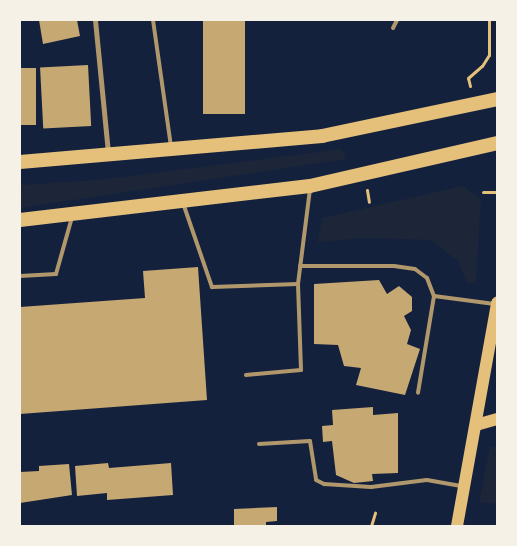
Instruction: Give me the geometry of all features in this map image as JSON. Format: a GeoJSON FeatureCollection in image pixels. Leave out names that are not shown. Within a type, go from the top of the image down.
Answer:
{"type":"FeatureCollection","features":[{"type":"Feature","properties":{"kind":"highway"},"geometry":{"type":"LineString","coordinates":[[20,162],[172,151],[322,136],[497,98]]}},
{"type":"Feature","properties":{"kind":"highway"},"geometry":{"type":"LineString","coordinates":[[20,220],[182,198],[310,186],[497,143]]}},
{"type":"Feature","properties":{"kind":"main road"},"geometry":{"type":"LineString","coordinates":[[457,526],[497,304]]}},
{"type":"Feature","properties":{"kind":"main road"},"geometry":{"type":"LineString","coordinates":[[476,425],[497,419]]}},
{"type":"Feature","properties":{"kind":"street"},"geometry":{"type":"LineString","coordinates":[[95,20],[108,156]]}},
{"type":"Feature","properties":{"kind":"lane"},"geometry":{"type":"LineString","coordinates":[[153,20],[172,151]]}},
{"type":"Feature","properties":{"kind":"lane"},"geometry":{"type":"LineString","coordinates":[[393,28],[397,20]]}},
{"type":"Feature","properties":{"kind":"lane"},"geometry":{"type":"LineString","coordinates":[[246,376],[300,370],[298,284],[310,186]]}},
{"type":"Feature","properties":{"kind":"lane"},"geometry":{"type":"LineString","coordinates":[[182,198],[212,287],[298,284]]}},
{"type":"Feature","properties":{"kind":"lane"},"geometry":{"type":"LineString","coordinates":[[20,276],[56,274],[73,213]]}},
{"type":"Feature","properties":{"kind":"lane"},"geometry":{"type":"LineString","coordinates":[[300,266],[415,269],[427,278],[434,296],[418,393]]}},
{"type":"Feature","properties":{"kind":"lane"},"geometry":{"type":"LineString","coordinates":[[434,296],[497,304]]}},
{"type":"Feature","properties":{"kind":"lane"},"geometry":{"type":"LineString","coordinates":[[259,444],[310,441],[316,480],[324,484],[371,487],[427,480],[464,486]]}},
{"type":"Feature","properties":{"kind":"path"},"geometry":{"type":"LineString","coordinates":[[476,104],[468,78],[482,66],[489,55],[489,20]]}},
{"type":"Feature","properties":{"kind":"path"},"geometry":{"type":"LineString","coordinates":[[482,192],[497,192]]}},
{"type":"Feature","properties":{"kind":"path"},"geometry":{"type":"LineString","coordinates":[[371,526],[375,513]]}},
{"type":"Feature","properties":{"kind":"shaded area"},"geometry":{"type":"Polygon","coordinates":[[[342,149],[346,159],[20,208],[20,185],[98,180],[342,149]]]}},
{"type":"Feature","properties":{"kind":"shaded area"},"geometry":{"type":"Polygon","coordinates":[[[463,186],[481,199],[476,283],[467,283],[458,261],[431,240],[364,238],[318,242],[322,218],[463,186]]]}},
{"type":"Feature","properties":{"kind":"shaded area"},"geometry":{"type":"Polygon","coordinates":[[[490,446],[497,447],[497,504],[479,502],[490,446]]]}},
{"type":"Feature","properties":{"kind":"building"},"geometry":{"type":"Polygon","coordinates":[[[39,20],[77,20],[80,36],[43,44],[39,20]]]}},
{"type":"Feature","properties":{"kind":"building"},"geometry":{"type":"Polygon","coordinates":[[[203,20],[245,20],[245,114],[203,114],[203,20]]]}},
{"type":"Feature","properties":{"kind":"building"},"geometry":{"type":"Polygon","coordinates":[[[88,65],[91,126],[43,128],[40,68],[88,65]]]}},
{"type":"Feature","properties":{"kind":"building"},"geometry":{"type":"Polygon","coordinates":[[[20,68],[36,68],[36,125],[20,125],[20,68]]]}},
{"type":"Feature","properties":{"kind":"building"},"geometry":{"type":"Polygon","coordinates":[[[198,267],[207,400],[20,414],[20,307],[145,298],[143,271],[198,267]]]}},
{"type":"Feature","properties":{"kind":"building"},"geometry":{"type":"Polygon","coordinates":[[[379,280],[387,294],[399,286],[412,297],[412,311],[404,316],[411,330],[407,344],[420,349],[405,395],[356,385],[361,368],[344,366],[338,345],[314,344],[314,284],[379,280]]]}},
{"type":"Feature","properties":{"kind":"building"},"geometry":{"type":"Polygon","coordinates":[[[373,407],[373,415],[398,413],[398,473],[372,474],[373,481],[354,483],[336,475],[332,441],[323,442],[322,426],[333,425],[332,410],[373,407]]]}},
{"type":"Feature","properties":{"kind":"building"},"geometry":{"type":"Polygon","coordinates":[[[108,463],[109,468],[171,463],[173,495],[107,500],[107,493],[77,496],[75,466],[108,463]]]}},
{"type":"Feature","properties":{"kind":"building"},"geometry":{"type":"Polygon","coordinates":[[[69,464],[72,495],[20,503],[20,472],[39,471],[39,466],[69,464]]]}},
{"type":"Feature","properties":{"kind":"building"},"geometry":{"type":"Polygon","coordinates":[[[277,507],[277,521],[266,522],[266,526],[234,526],[234,509],[277,507]]]}}]}
